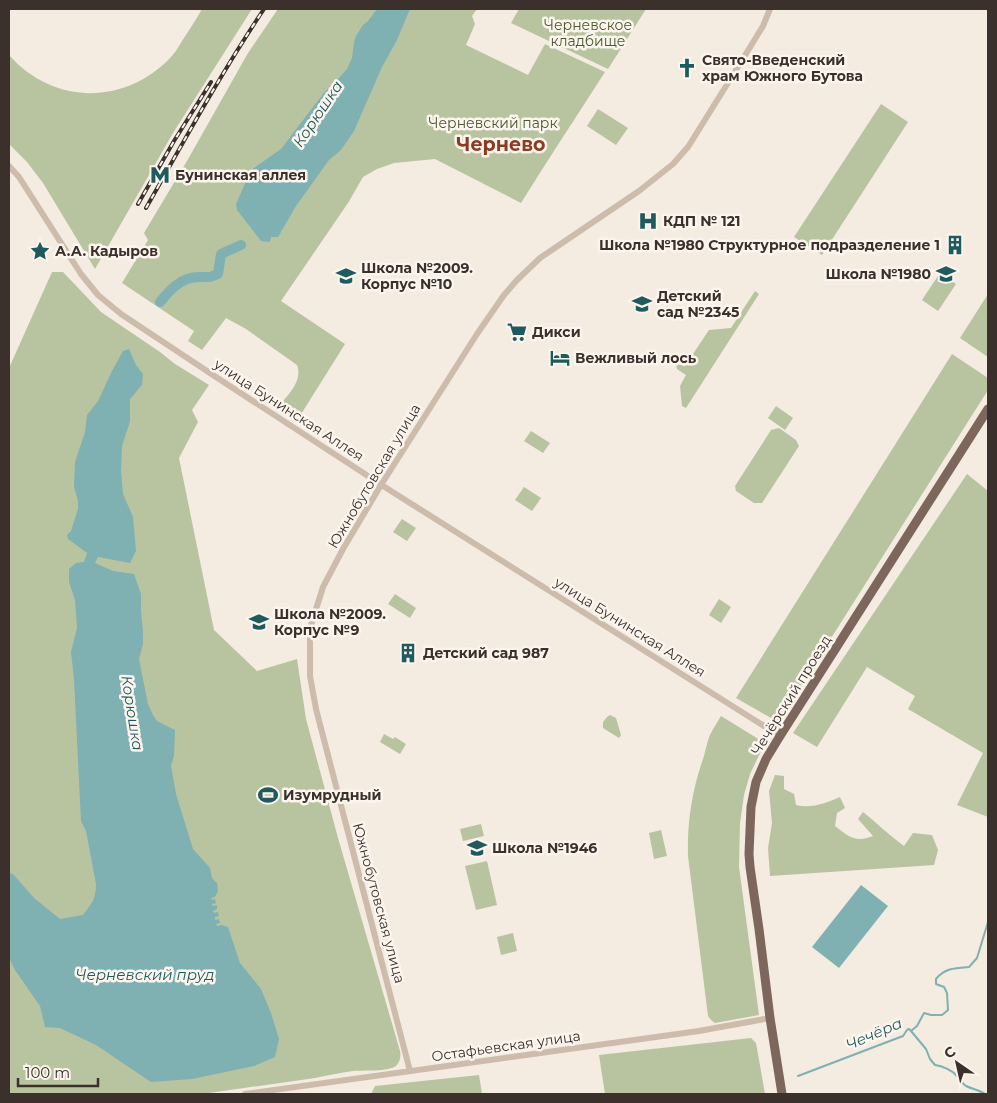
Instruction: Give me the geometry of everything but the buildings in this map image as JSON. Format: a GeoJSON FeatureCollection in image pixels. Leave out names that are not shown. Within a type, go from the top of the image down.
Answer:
{"type":"FeatureCollection","features":[{"type":"Feature","properties":{"kind":"main road","name":"Чечёрский проезд"},"geometry":{"type":"LineString","coordinates":[[782,1094],[750,867],[751,807],[758,776],[780,736],[988,409]]}},
{"type":"Feature","properties":{"kind":"street","name":"Южнобутовская улица"},"geometry":{"type":"LineString","coordinates":[[410,1071],[322,734],[310,676],[311,625],[323,587],[343,549],[382,485],[477,334],[504,295],[540,258],[639,191],[673,164],[688,147],[738,68],[764,26],[770,9]]}},
{"type":"Feature","properties":{"kind":"street","name":"улица Бунинская Аллея"},"geometry":{"type":"LineString","coordinates":[[9,166],[19,177],[81,274],[98,295],[121,314],[382,485],[780,736]]}},
{"type":"Feature","properties":{"kind":"street","name":"Остафьевская улица"},"geometry":{"type":"LineString","coordinates":[[245,1094],[699,1031],[770,1018]]}},
{"type":"Feature","properties":{"kind":"green space"},"geometry":{"type":"Polygon","coordinates":[[[202,9],[252,9],[173,133],[95,269],[43,183],[27,162],[9,144],[9,55],[27,71],[46,83],[67,91],[89,93],[111,91],[132,84],[153,73],[171,57],[202,9]]]}},
{"type":"Feature","properties":{"kind":"green space","name":"Черневский парк"},"geometry":{"type":"Polygon","coordinates":[[[278,9],[477,9],[472,16],[475,24],[466,45],[528,75],[545,44],[605,72],[521,203],[435,159],[394,163],[377,169],[363,177],[348,203],[281,301],[345,344],[298,419],[280,405],[297,382],[297,365],[246,329],[226,318],[202,350],[188,341],[194,331],[122,283],[148,240],[144,233],[248,53],[278,9]]]}},
{"type":"Feature","properties":{"kind":"green space","name":"Черневское кладбище"},"geometry":{"type":"Polygon","coordinates":[[[519,9],[646,9],[608,69],[511,23],[519,9]]]}},
{"type":"Feature","properties":{"kind":"green space"},"geometry":{"type":"Polygon","coordinates":[[[881,104],[908,122],[822,255],[794,237],[881,104]]]}},
{"type":"Feature","properties":{"kind":"green space"},"geometry":{"type":"Polygon","coordinates":[[[598,109],[628,128],[616,145],[587,126],[598,109]]]}},
{"type":"Feature","properties":{"kind":"green space"},"geometry":{"type":"Polygon","coordinates":[[[52,272],[63,272],[101,312],[175,364],[209,385],[192,410],[198,422],[179,458],[214,630],[257,671],[297,659],[306,719],[338,838],[400,1051],[399,1061],[392,1068],[353,1071],[202,1094],[9,1094],[9,368],[52,272]]]}},
{"type":"Feature","properties":{"kind":"green space"},"geometry":{"type":"Polygon","coordinates":[[[940,273],[956,284],[938,311],[922,300],[940,273]]]}},
{"type":"Feature","properties":{"kind":"green space"},"geometry":{"type":"Polygon","coordinates":[[[755,291],[759,294],[686,408],[682,406],[680,386],[686,375],[677,369],[676,364],[685,366],[709,330],[731,328],[755,291]]]}},
{"type":"Feature","properties":{"kind":"green space"},"geometry":{"type":"Polygon","coordinates":[[[988,294],[988,357],[960,338],[988,294]]]}},
{"type":"Feature","properties":{"kind":"green space"},"geometry":{"type":"Polygon","coordinates":[[[952,354],[988,378],[988,390],[778,722],[736,698],[952,354]]]}},
{"type":"Feature","properties":{"kind":"green space"},"geometry":{"type":"Polygon","coordinates":[[[776,406],[793,418],[785,430],[768,418],[776,406]]]}},
{"type":"Feature","properties":{"kind":"green space"},"geometry":{"type":"Polygon","coordinates":[[[779,428],[796,440],[799,446],[762,503],[754,503],[736,491],[735,486],[771,430],[779,428]]]}},
{"type":"Feature","properties":{"kind":"green space"},"geometry":{"type":"Polygon","coordinates":[[[531,431],[550,443],[543,453],[524,441],[531,431]]]}},
{"type":"Feature","properties":{"kind":"green space"},"geometry":{"type":"Polygon","coordinates":[[[967,474],[988,491],[988,817],[957,805],[983,753],[908,709],[915,696],[867,667],[817,747],[793,733],[967,474]]]}},
{"type":"Feature","properties":{"kind":"green space"},"geometry":{"type":"Polygon","coordinates":[[[524,487],[541,498],[532,511],[515,500],[524,487]]]}},
{"type":"Feature","properties":{"kind":"green space"},"geometry":{"type":"Polygon","coordinates":[[[402,519],[416,528],[407,541],[393,532],[402,519]]]}},
{"type":"Feature","properties":{"kind":"green space"},"geometry":{"type":"Polygon","coordinates":[[[395,594],[416,608],[410,618],[388,604],[395,594]]]}},
{"type":"Feature","properties":{"kind":"green space"},"geometry":{"type":"Polygon","coordinates":[[[719,599],[731,607],[721,623],[709,615],[719,599]]]}},
{"type":"Feature","properties":{"kind":"green space"},"geometry":{"type":"Polygon","coordinates":[[[610,715],[616,718],[621,735],[619,738],[603,728],[603,722],[610,715]]]}},
{"type":"Feature","properties":{"kind":"green space"},"geometry":{"type":"Polygon","coordinates":[[[721,716],[765,743],[750,774],[744,795],[740,823],[739,867],[759,1015],[715,1023],[708,1016],[688,843],[689,819],[696,783],[710,736],[721,716]]]}},
{"type":"Feature","properties":{"kind":"green space"},"geometry":{"type":"Polygon","coordinates":[[[384,734],[393,739],[395,737],[406,744],[400,754],[380,742],[384,734]]]}},
{"type":"Feature","properties":{"kind":"green space"},"geometry":{"type":"Polygon","coordinates":[[[775,775],[784,776],[784,789],[794,794],[796,805],[813,806],[840,797],[845,808],[837,813],[835,826],[853,838],[862,839],[873,836],[858,819],[863,812],[904,846],[913,833],[932,835],[938,850],[934,865],[770,876],[768,848],[772,823],[769,791],[775,775]]]}},
{"type":"Feature","properties":{"kind":"green space"},"geometry":{"type":"Polygon","coordinates":[[[481,824],[484,836],[463,841],[460,829],[481,824]]]}},
{"type":"Feature","properties":{"kind":"green space"},"geometry":{"type":"Polygon","coordinates":[[[661,830],[667,856],[654,859],[649,833],[661,830]]]}},
{"type":"Feature","properties":{"kind":"green space"},"geometry":{"type":"Polygon","coordinates":[[[487,861],[497,905],[476,910],[465,866],[487,861]]]}},
{"type":"Feature","properties":{"kind":"green space"},"geometry":{"type":"Polygon","coordinates":[[[513,933],[517,951],[501,955],[497,937],[513,933]]]}},
{"type":"Feature","properties":{"kind":"green space"},"geometry":{"type":"Polygon","coordinates":[[[751,1038],[756,1043],[765,1094],[605,1094],[599,1055],[751,1038]]]}},
{"type":"Feature","properties":{"kind":"green space"},"geometry":{"type":"Polygon","coordinates":[[[479,1075],[482,1094],[371,1094],[375,1086],[479,1075]]]}},
{"type":"Feature","properties":{"kind":"water"},"geometry":{"type":"Polygon","coordinates":[[[377,9],[410,9],[354,131],[341,150],[329,160],[296,206],[278,237],[271,237],[270,242],[261,241],[237,210],[236,204],[251,170],[281,149],[323,94],[347,69],[352,58],[356,36],[377,9]]]}},
{"type":"Feature","properties":{"kind":"water","name":"Черневский пруд"},"geometry":{"type":"Polygon","coordinates":[[[129,349],[136,365],[143,374],[142,385],[130,399],[130,421],[122,446],[121,472],[123,494],[133,517],[136,551],[130,563],[98,557],[95,563],[113,571],[134,574],[141,594],[143,644],[139,659],[148,704],[157,721],[175,730],[174,756],[171,766],[176,794],[193,849],[210,868],[212,878],[217,883],[218,891],[215,897],[211,898],[212,900],[215,899],[216,903],[212,904],[213,906],[217,905],[217,909],[213,911],[214,913],[218,912],[219,916],[215,917],[215,920],[219,919],[220,923],[216,924],[217,926],[228,927],[240,963],[261,989],[279,1039],[275,1057],[254,1066],[192,1079],[151,1082],[96,1045],[60,1028],[45,1027],[40,1006],[9,958],[9,873],[13,874],[34,898],[60,919],[83,915],[91,904],[95,893],[96,884],[86,831],[81,821],[71,652],[77,628],[75,600],[69,582],[69,569],[76,563],[84,562],[87,553],[68,539],[67,535],[71,531],[78,509],[74,487],[75,462],[85,432],[87,415],[98,401],[123,351],[129,349]]]}},
{"type":"Feature","properties":{"kind":"water"},"geometry":{"type":"Polygon","coordinates":[[[861,885],[888,906],[839,968],[812,947],[861,885]]]}},
{"type":"Feature","properties":{"kind":"waterway","name":"Корюшка"},"geometry":{"type":"LineString","coordinates":[[160,302],[172,289],[187,279],[218,274],[221,254],[241,245]]}},
{"type":"Feature","properties":{"kind":"waterway","name":"Чечёра"},"geometry":{"type":"LineString","coordinates":[[798,1076],[903,1036],[907,1030],[911,1031],[917,1026],[924,1013],[942,1015],[948,1010],[947,993],[944,987],[936,984],[936,979],[939,975],[955,968],[969,967],[977,958],[988,922]]}},
{"type":"Feature","properties":{"kind":"waterway"},"geometry":{"type":"LineString","coordinates":[[911,1031],[926,1049],[935,1065],[950,1070],[966,1086],[985,1094]]}},
{"type":"Feature","properties":{"kind":"railway"},"geometry":{"type":"LineString","coordinates":[[146,208],[218,82],[264,9]]}},
{"type":"Feature","properties":{"kind":"railway"},"geometry":{"type":"LineString","coordinates":[[138,204],[211,82]]}},
{"type":"Feature","properties":{"kind":"place","name":"Свято-Введенский храм Южного Бутова"},"geometry":{"type":"Point","coordinates":[687,68]}},
{"type":"Feature","properties":{"kind":"place","name":"Бунинская аллея"},"geometry":{"type":"Point","coordinates":[160,175]}},
{"type":"Feature","properties":{"kind":"place","name":"КДП № 121"},"geometry":{"type":"Point","coordinates":[648,221]}},
{"type":"Feature","properties":{"kind":"place","name":"Школа №1980 Структурное подразделение 1"},"geometry":{"type":"Point","coordinates":[955,245]}},
{"type":"Feature","properties":{"kind":"place","name":"А.А. Кадыров"},"geometry":{"type":"Point","coordinates":[40,251]}},
{"type":"Feature","properties":{"kind":"place","name":"Школа №1980"},"geometry":{"type":"Point","coordinates":[946,274]}},
{"type":"Feature","properties":{"kind":"place","name":"Школа №2009. Корпус №10"},"geometry":{"type":"Point","coordinates":[346,276]}},
{"type":"Feature","properties":{"kind":"place","name":"Детский сад №2345"},"geometry":{"type":"Point","coordinates":[642,304]}},
{"type":"Feature","properties":{"kind":"place","name":"Дикси"},"geometry":{"type":"Point","coordinates":[517,332]}},
{"type":"Feature","properties":{"kind":"place","name":"Вежливый лось"},"geometry":{"type":"Point","coordinates":[560,358]}},
{"type":"Feature","properties":{"kind":"place","name":"Школа №2009. Корпус №9"},"geometry":{"type":"Point","coordinates":[259,622]}},
{"type":"Feature","properties":{"kind":"place","name":"Детский сад 987"},"geometry":{"type":"Point","coordinates":[408,653]}},
{"type":"Feature","properties":{"kind":"place","name":"Изумрудный"},"geometry":{"type":"Point","coordinates":[268,795]}},
{"type":"Feature","properties":{"kind":"place","name":"Школа №1946"},"geometry":{"type":"Point","coordinates":[477,848]}},
{"type":"Feature","properties":{"kind":"district","name":"Чернево"},"geometry":{"type":"Point","coordinates":[501,144]}}]}
